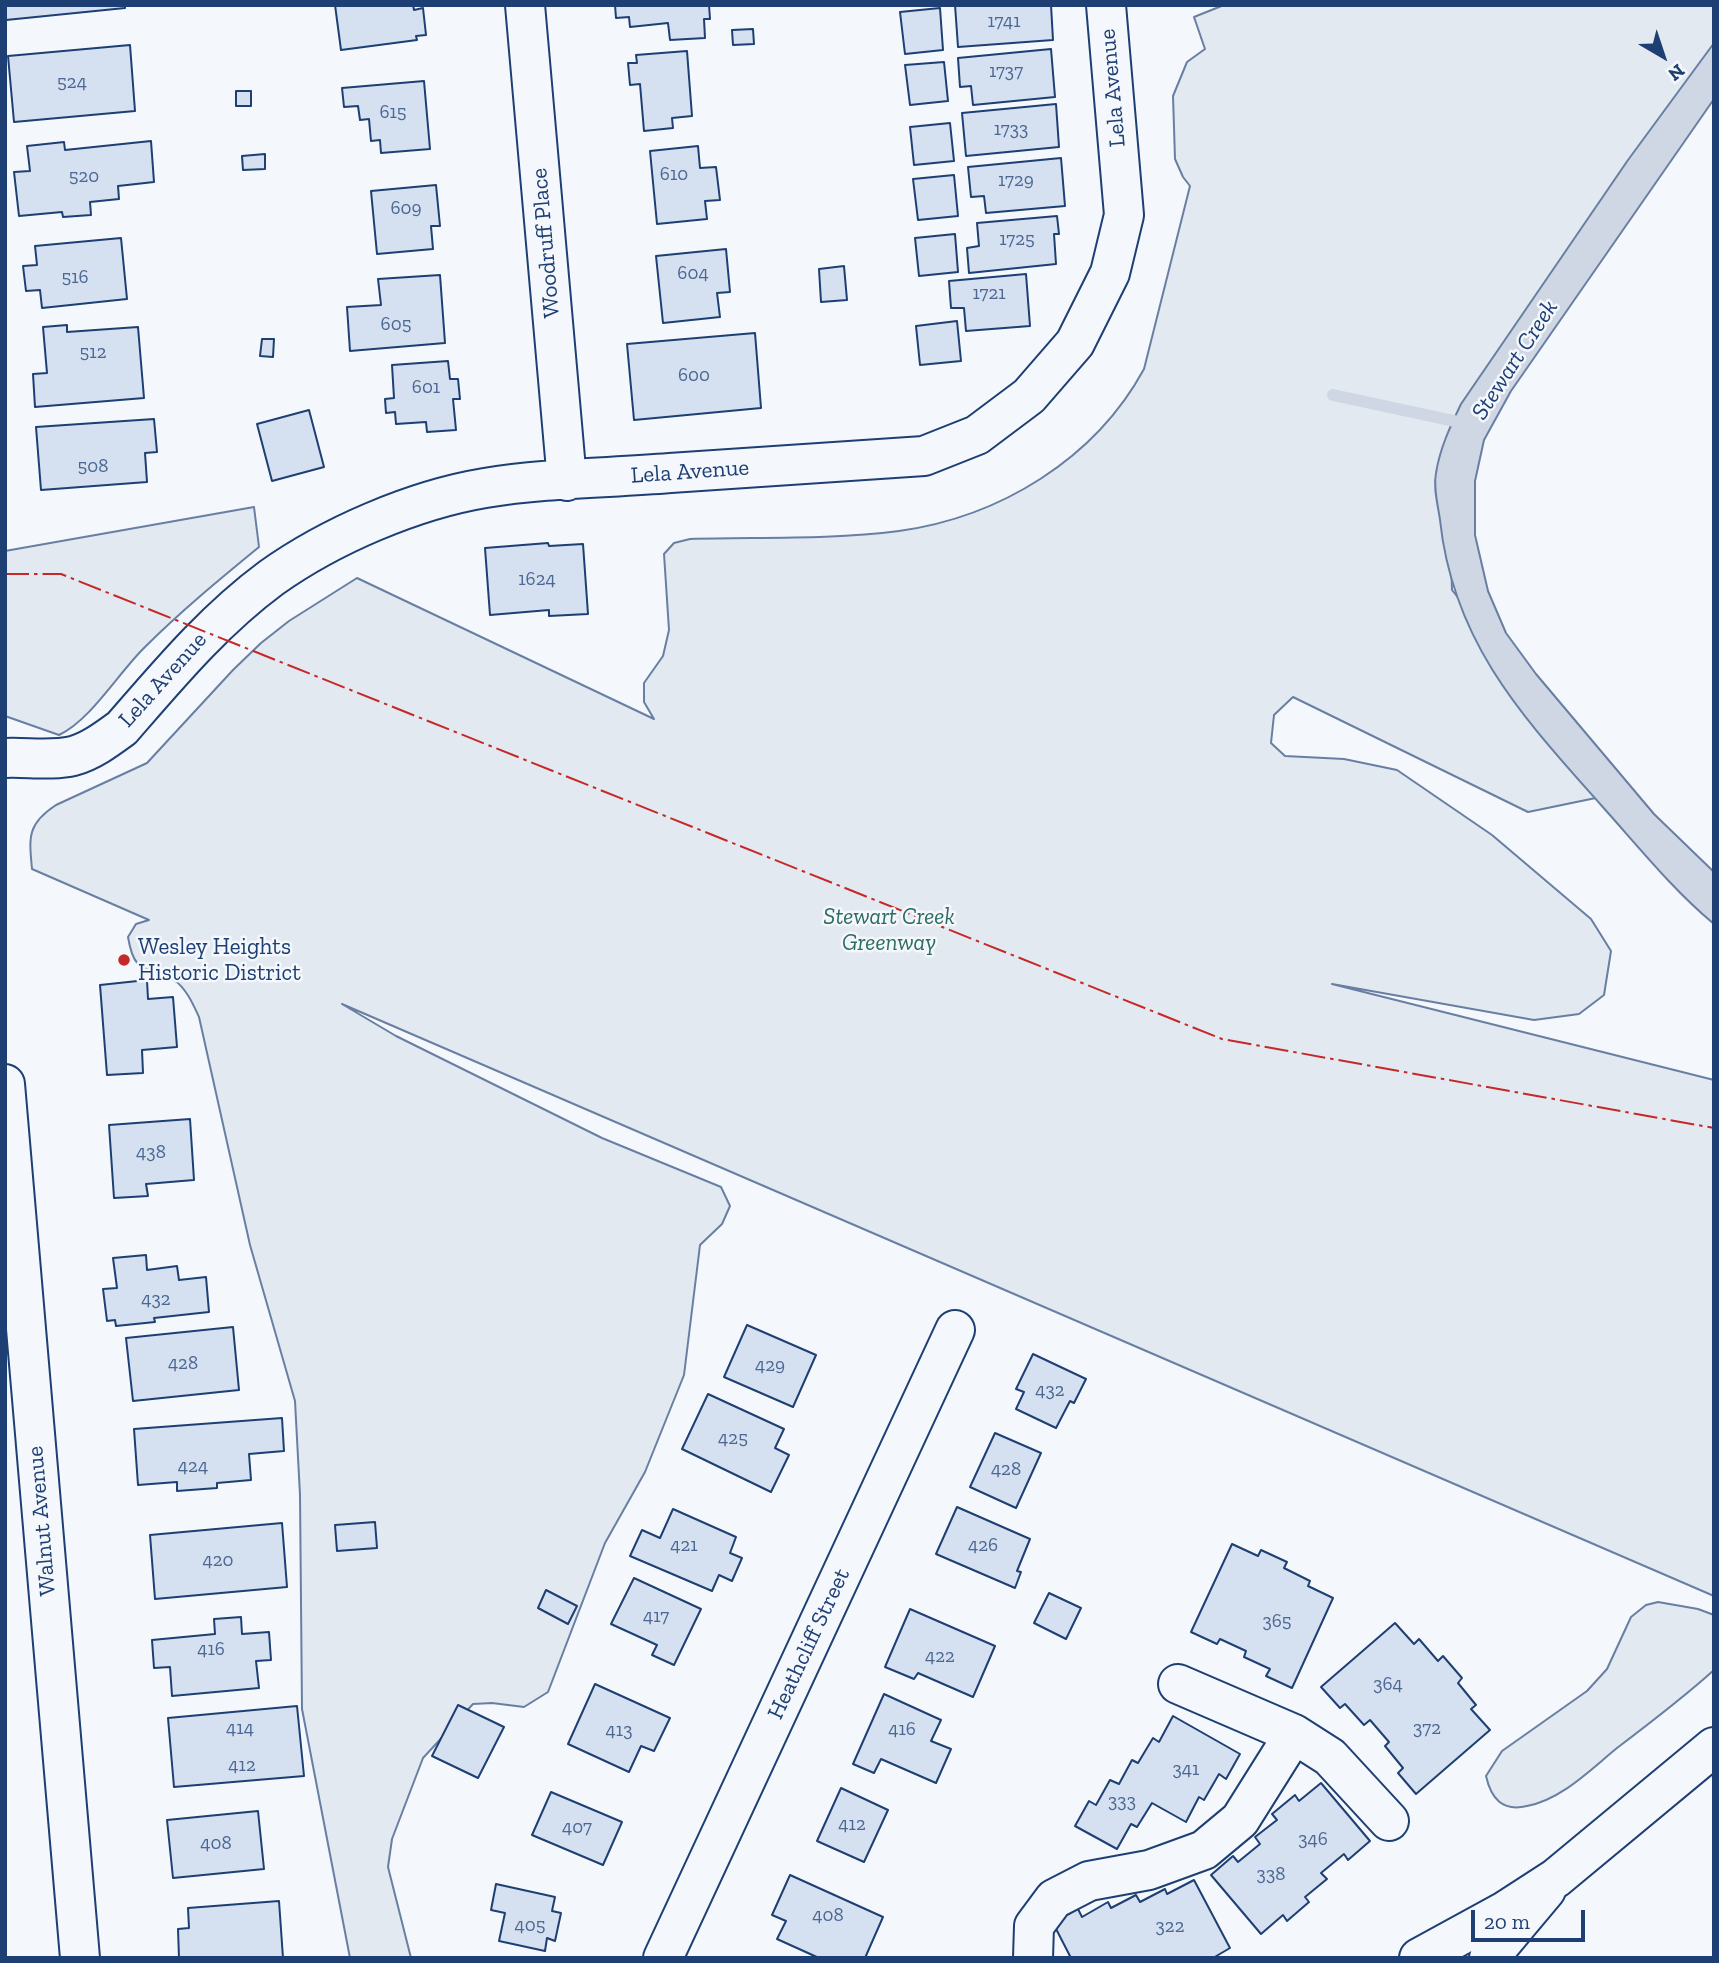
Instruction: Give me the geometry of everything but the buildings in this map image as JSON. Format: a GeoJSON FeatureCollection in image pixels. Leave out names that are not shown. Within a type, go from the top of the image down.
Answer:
{"type":"FeatureCollection","features":[{"type":"Feature","properties":{"kind":"street","name":"Woodruff Place"},"geometry":{"type":"LineString","coordinates":[[525,5],[567,481]]}},
{"type":"Feature","properties":{"kind":"street","name":"Lela Avenue"},"geometry":{"type":"LineString","coordinates":[[5,758],[67,757],[104,741],[121,728],[212,627],[271,579],[304,557],[373,521],[447,497],[485,488],[924,456],[977,435],[1029,396],[1075,344],[1110,273],[1124,215],[1106,5]]}},
{"type":"Feature","properties":{"kind":"street","name":"Walnut Avenue"},"geometry":{"type":"LineString","coordinates":[[5,1084],[18,1387],[80,1958]]}},
{"type":"Feature","properties":{"kind":"street","name":"Heathcliff Street"},"geometry":{"type":"LineString","coordinates":[[663,1958],[955,1330]]}},
{"type":"Feature","properties":{"kind":"street"},"geometry":{"type":"LineString","coordinates":[[1178,1684],[1294,1734],[1330,1757],[1389,1821]]}},
{"type":"Feature","properties":{"kind":"street"},"geometry":{"type":"LineString","coordinates":[[1033,1958],[1034,1926],[1054,1899],[1089,1881],[1149,1870],[1204,1850],[1240,1820],[1294,1734]]}},
{"type":"Feature","properties":{"kind":"street"},"geometry":{"type":"LineString","coordinates":[[1419,1958],[1505,1911],[1556,1878],[1714,1747]]}},
{"type":"Feature","properties":{"kind":"street"},"geometry":{"type":"LineString","coordinates":[[1489,1958],[1556,1878]]}},
{"type":"Feature","properties":{"kind":"green space","name":"Stewart Creek Greenway"},"geometry":{"type":"Polygon","coordinates":[[[1224,5],[1714,5],[1714,79],[1633,188],[1449,492],[1452,590],[1615,794],[1528,812],[1293,697],[1274,715],[1271,743],[1285,756],[1344,759],[1397,770],[1492,835],[1591,919],[1611,951],[1604,995],[1579,1014],[1534,1020],[1332,984],[1714,1080],[1714,1596],[342,1004],[396,1036],[602,1138],[721,1187],[730,1206],[722,1224],[700,1245],[684,1375],[645,1472],[605,1543],[548,1692],[524,1707],[492,1703],[473,1704],[423,1758],[392,1839],[388,1867],[411,1958],[350,1958],[302,1709],[300,1495],[295,1401],[250,1245],[199,1017],[178,983],[144,968],[134,959],[128,937],[136,924],[149,920],[32,869],[30,848],[35,825],[56,805],[147,763],[261,643],[289,621],[357,578],[654,719],[644,702],[644,683],[663,656],[669,630],[664,554],[674,543],[690,539],[821,537],[899,531],[937,524],[973,512],[1008,497],[1041,478],[1072,456],[1099,430],[1124,401],[1144,369],[1190,186],[1175,159],[1173,96],[1187,62],[1205,49],[1194,17],[1224,5]]]}},
{"type":"Feature","properties":{"kind":"green space"},"geometry":{"type":"Polygon","coordinates":[[[254,507],[259,547],[135,657],[104,695],[71,728],[59,735],[5,716],[5,551],[254,507]]]}},
{"type":"Feature","properties":{"kind":"green space"},"geometry":{"type":"Polygon","coordinates":[[[1658,1602],[1698,1609],[1714,1615],[1714,1670],[1564,1790],[1527,1806],[1504,1805],[1491,1791],[1486,1776],[1502,1751],[1587,1691],[1607,1669],[1631,1617],[1646,1605],[1658,1602]]]}},
{"type":"Feature","properties":{"kind":"water","name":"Stewart Creek"},"geometry":{"type":"Polygon","coordinates":[[[1714,43],[1714,99],[1511,391],[1484,440],[1475,481],[1475,535],[1488,591],[1506,633],[1536,674],[1654,814],[1714,872],[1714,924],[1669,882],[1572,773],[1519,709],[1496,676],[1476,641],[1447,564],[1435,479],[1443,446],[1461,404],[1628,160],[1714,43]]]}},
{"type":"Feature","properties":{"kind":"waterway","name":"Stewart Creek"},"geometry":{"type":"LineString","coordinates":[[1333,395],[1468,424]]}},
{"type":"Feature","properties":{"kind":"power"},"geometry":{"type":"LineString","coordinates":[[5,574],[61,574],[1222,1039],[1714,1128]]}},
{"type":"Feature","properties":{"kind":"place","name":"Wesley Heights Historic District"},"geometry":{"type":"Point","coordinates":[124,960]}}]}
